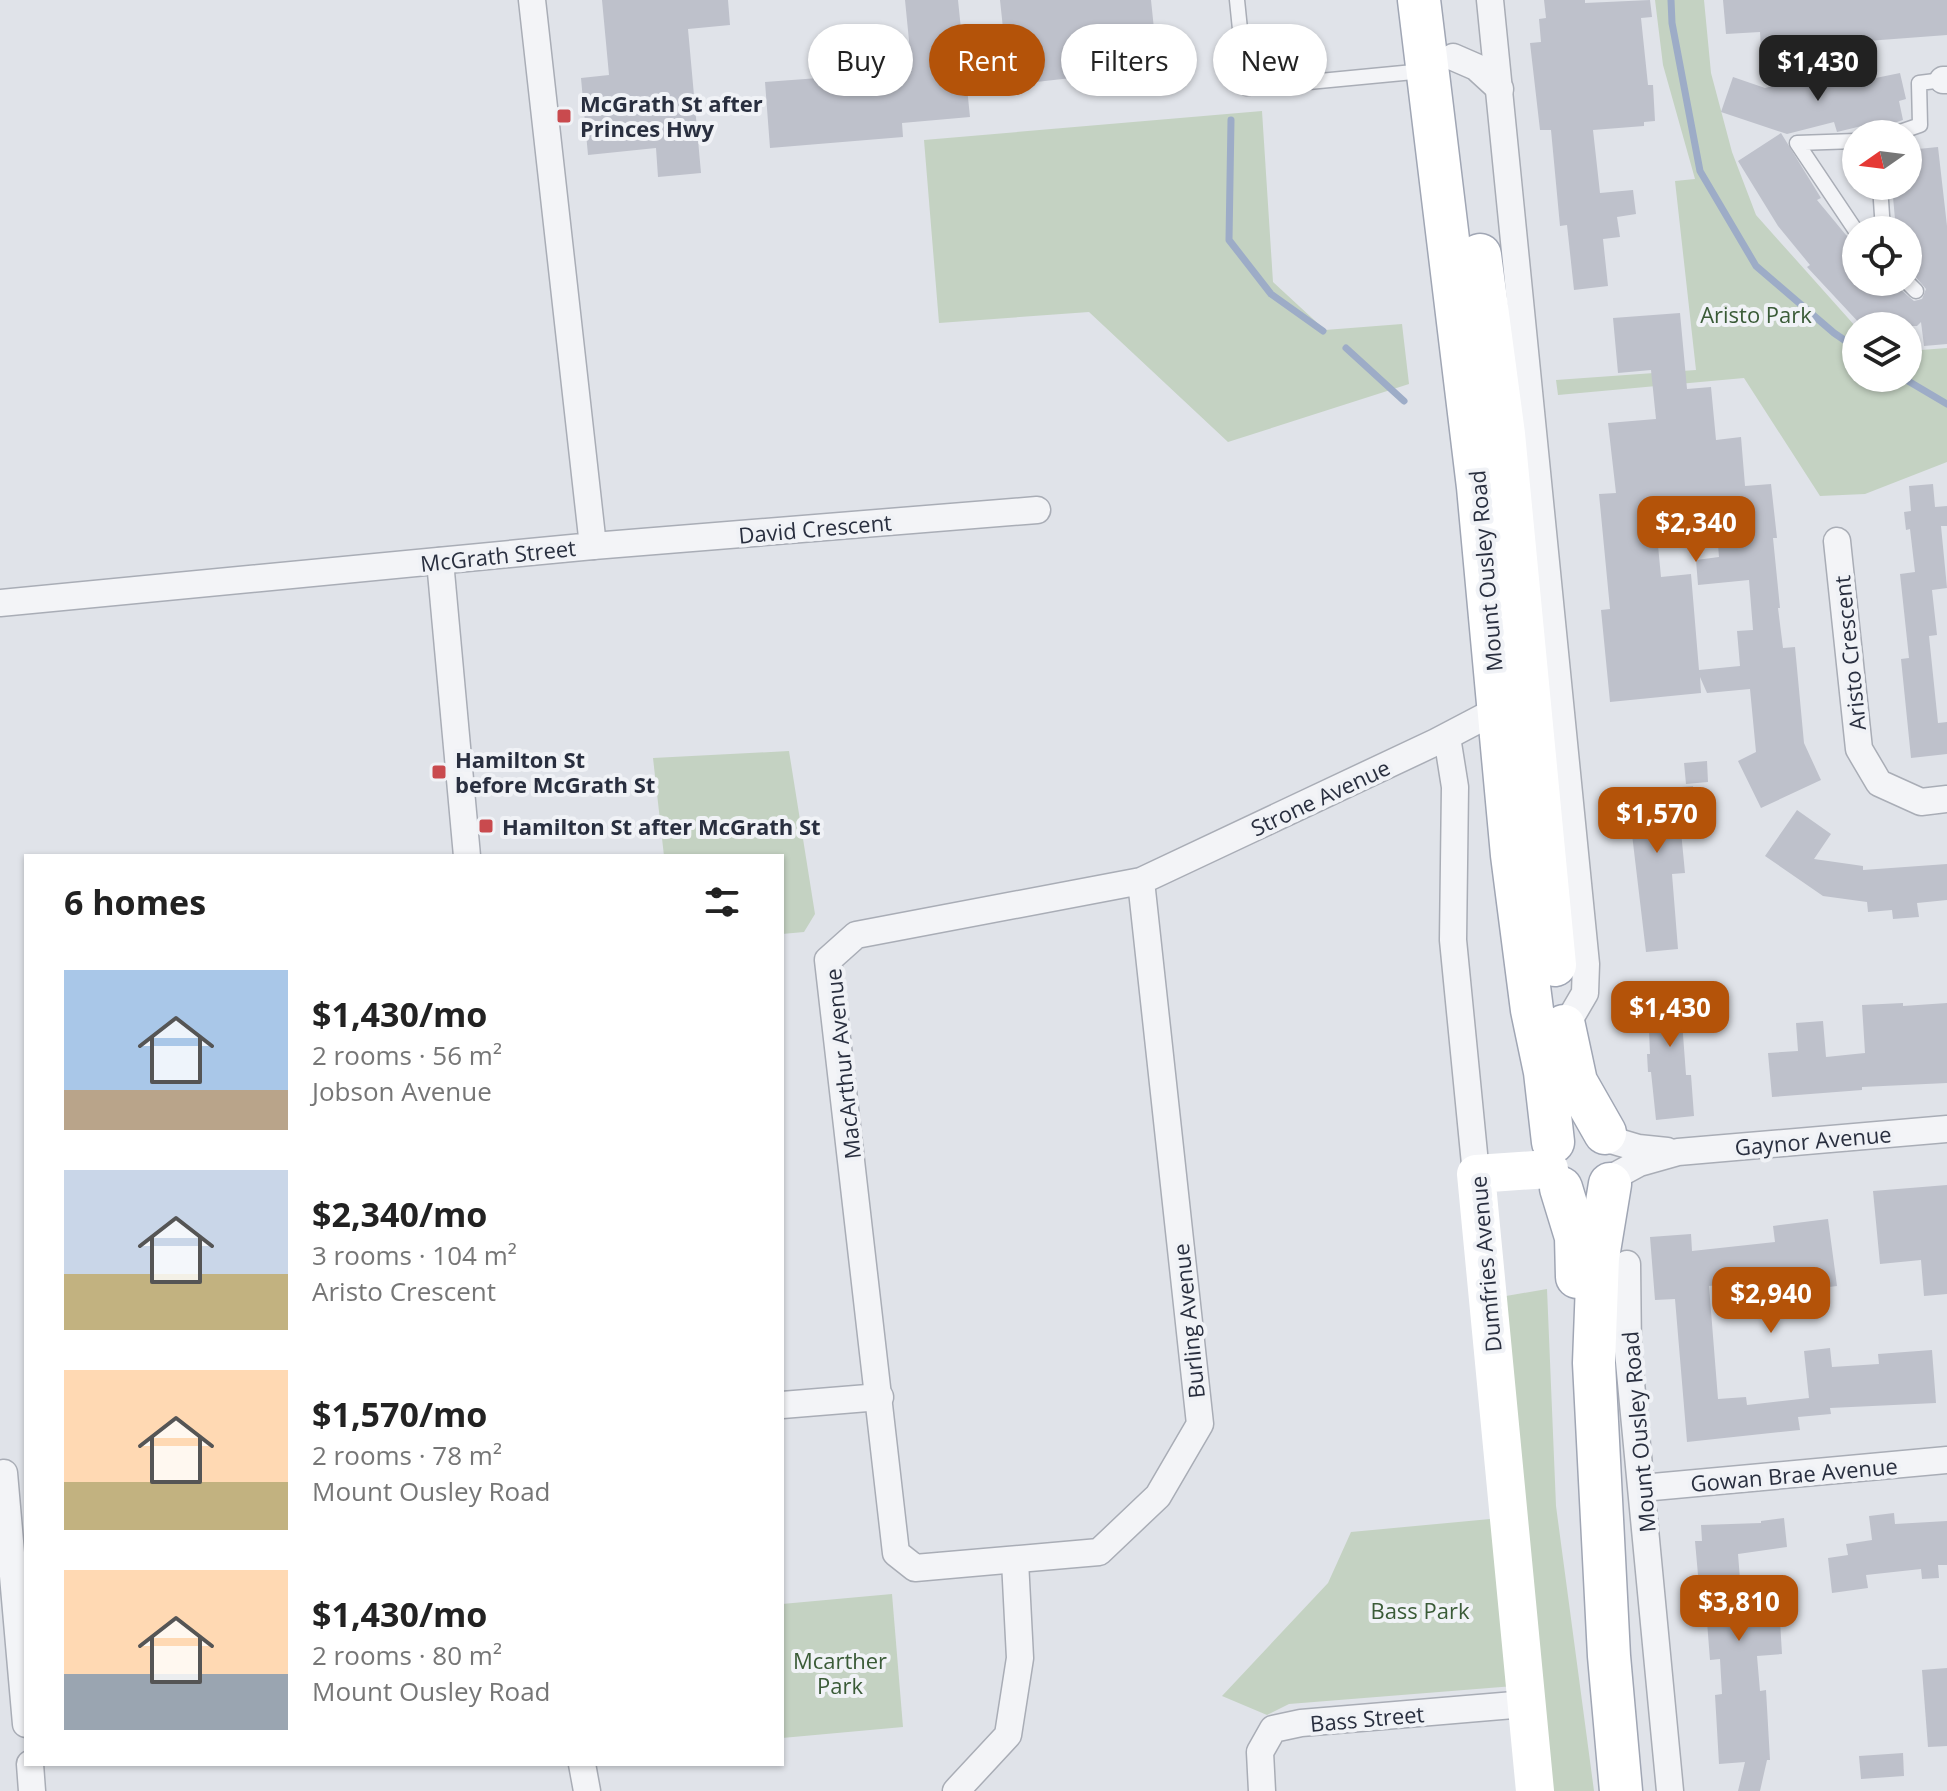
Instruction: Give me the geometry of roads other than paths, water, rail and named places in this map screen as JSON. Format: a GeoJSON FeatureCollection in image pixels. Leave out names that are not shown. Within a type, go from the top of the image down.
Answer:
{"type":"FeatureCollection","features":[{"type":"Feature","properties":{"kind":"main road","name":"Mount Ousley Road"},"geometry":{"type":"LineString","coordinates":[[1419,0],[1441,64],[1504,434],[1551,937],[1564,1029],[1576,1082],[1610,1158],[1598,1257],[1594,1363],[1609,1656],[1621,1791]]}},
{"type":"Feature","properties":{"kind":"main road","name":"Mount Ousley Road"},"geometry":{"type":"LineString","coordinates":[[1447,0],[1441,64],[1497,710],[1522,939],[1545,1072],[1554,1166],[1573,1221],[1577,1251],[1574,1378],[1579,1472],[1609,1656]]}},
{"type":"Feature","properties":{"kind":"main road"},"geometry":{"type":"LineString","coordinates":[[1577,1126],[1596,1128],[1610,1158],[1594,1194],[1582,1196],[1554,1166],[1567,1129],[1577,1126]]}},
{"type":"Feature","properties":{"kind":"street","name":"McGrath Street"},"geometry":{"type":"LineString","coordinates":[[0,603],[593,546],[532,0]]}},
{"type":"Feature","properties":{"kind":"street"},"geometry":{"type":"LineString","coordinates":[[1490,0],[1587,968],[1582,1002],[1564,1029]]}},
{"type":"Feature","properties":{"kind":"street"},"geometry":{"type":"LineString","coordinates":[[1441,64],[1476,67],[1500,89]]}},
{"type":"Feature","properties":{"kind":"street","name":"David Crescent"},"geometry":{"type":"LineString","coordinates":[[593,546],[1037,510]]}},
{"type":"Feature","properties":{"kind":"street","name":"Aristo Crescent"},"geometry":{"type":"LineString","coordinates":[[1837,541],[1859,749],[1879,783],[1921,802],[1947,799]]}},
{"type":"Feature","properties":{"kind":"street"},"geometry":{"type":"LineString","coordinates":[[440,561],[467,854]]}},
{"type":"Feature","properties":{"kind":"street","name":"Strone Avenue"},"geometry":{"type":"LineString","coordinates":[[1141,881],[1447,737],[1497,710]]}},
{"type":"Feature","properties":{"kind":"street","name":"Dumfries Avenue"},"geometry":{"type":"LineString","coordinates":[[1447,737],[1455,787],[1453,940],[1535,1791]]}},
{"type":"Feature","properties":{"kind":"street","name":"MacArthur Avenue"},"geometry":{"type":"LineString","coordinates":[[880,1397],[828,960],[856,935],[1141,881]]}},
{"type":"Feature","properties":{"kind":"street","name":"Burling Avenue"},"geometry":{"type":"LineString","coordinates":[[880,1397],[896,1553],[915,1568],[1099,1552],[1158,1496],[1200,1424],[1141,881]]}},
{"type":"Feature","properties":{"kind":"street","name":"Gaynor Avenue"},"geometry":{"type":"LineString","coordinates":[[1610,1158],[1638,1148],[1678,1152],[1947,1129]]}},
{"type":"Feature","properties":{"kind":"street"},"geometry":{"type":"LineString","coordinates":[[1476,1174],[1554,1166]]}},
{"type":"Feature","properties":{"kind":"street","name":"Mount Ousley Road"},"geometry":{"type":"LineString","coordinates":[[1627,1264],[1628,1351],[1670,1791]]}},
{"type":"Feature","properties":{"kind":"street"},"geometry":{"type":"LineString","coordinates":[[784,1405],[880,1397]]}},
{"type":"Feature","properties":{"kind":"street","name":"Gowan Brae Avenue"},"geometry":{"type":"LineString","coordinates":[[1642,1488],[1947,1460]]}},
{"type":"Feature","properties":{"kind":"street"},"geometry":{"type":"LineString","coordinates":[[10,1472],[24,1692]]}},
{"type":"Feature","properties":{"kind":"street"},"geometry":{"type":"LineString","coordinates":[[956,1791],[1008,1735],[1020,1658],[1015,1561]]}},
{"type":"Feature","properties":{"kind":"street","name":"Bass Street"},"geometry":{"type":"LineString","coordinates":[[1262,1791],[1260,1752],[1273,1729],[1301,1723],[1526,1704]]}},
{"type":"Feature","properties":{"kind":"street"},"geometry":{"type":"LineString","coordinates":[[30,1766],[32,1791]]}},
{"type":"Feature","properties":{"kind":"street"},"geometry":{"type":"LineString","coordinates":[[582,1766],[587,1791]]}},
{"type":"Feature","properties":{"kind":"lane"},"geometry":{"type":"LineString","coordinates":[[1237,0],[1246,88],[1441,64]]}},
{"type":"Feature","properties":{"kind":"lane"},"geometry":{"type":"LineString","coordinates":[[1920,120],[1919,83],[1945,80]]}},
{"type":"Feature","properties":{"kind":"lane"},"geometry":{"type":"LineString","coordinates":[[1842,141],[1797,143],[1846,216]]}},
{"type":"Feature","properties":{"kind":"waterway"},"geometry":{"type":"LineString","coordinates":[[1671,0],[1672,23],[1700,171],[1756,266],[1842,338]]}},
{"type":"Feature","properties":{"kind":"waterway"},"geometry":{"type":"LineString","coordinates":[[1231,120],[1229,240],[1271,294],[1323,331]]}},
{"type":"Feature","properties":{"kind":"waterway"},"geometry":{"type":"LineString","coordinates":[[1346,348],[1404,401]]}},
{"type":"Feature","properties":{"kind":"waterway"},"geometry":{"type":"LineString","coordinates":[[1922,389],[1947,404]]}},
{"type":"Feature","properties":{"kind":"place","name":"McGrath St after Princes Hwy"},"geometry":{"type":"Point","coordinates":[564,116]}},
{"type":"Feature","properties":{"kind":"place","name":"Hamilton St before McGrath St"},"geometry":{"type":"Point","coordinates":[439,772]}},
{"type":"Feature","properties":{"kind":"place","name":"Hamilton St after McGrath St"},"geometry":{"type":"Point","coordinates":[486,826]}},
{"type":"Feature","properties":{"kind":"park label","name":"Aristo Park"},"geometry":{"type":"Point","coordinates":[1756,314]}},
{"type":"Feature","properties":{"kind":"park label","name":"Bass Park"},"geometry":{"type":"Point","coordinates":[1420,1610]}},
{"type":"Feature","properties":{"kind":"park label","name":"Mcarther Park"},"geometry":{"type":"Point","coordinates":[840,1672]}}]}
